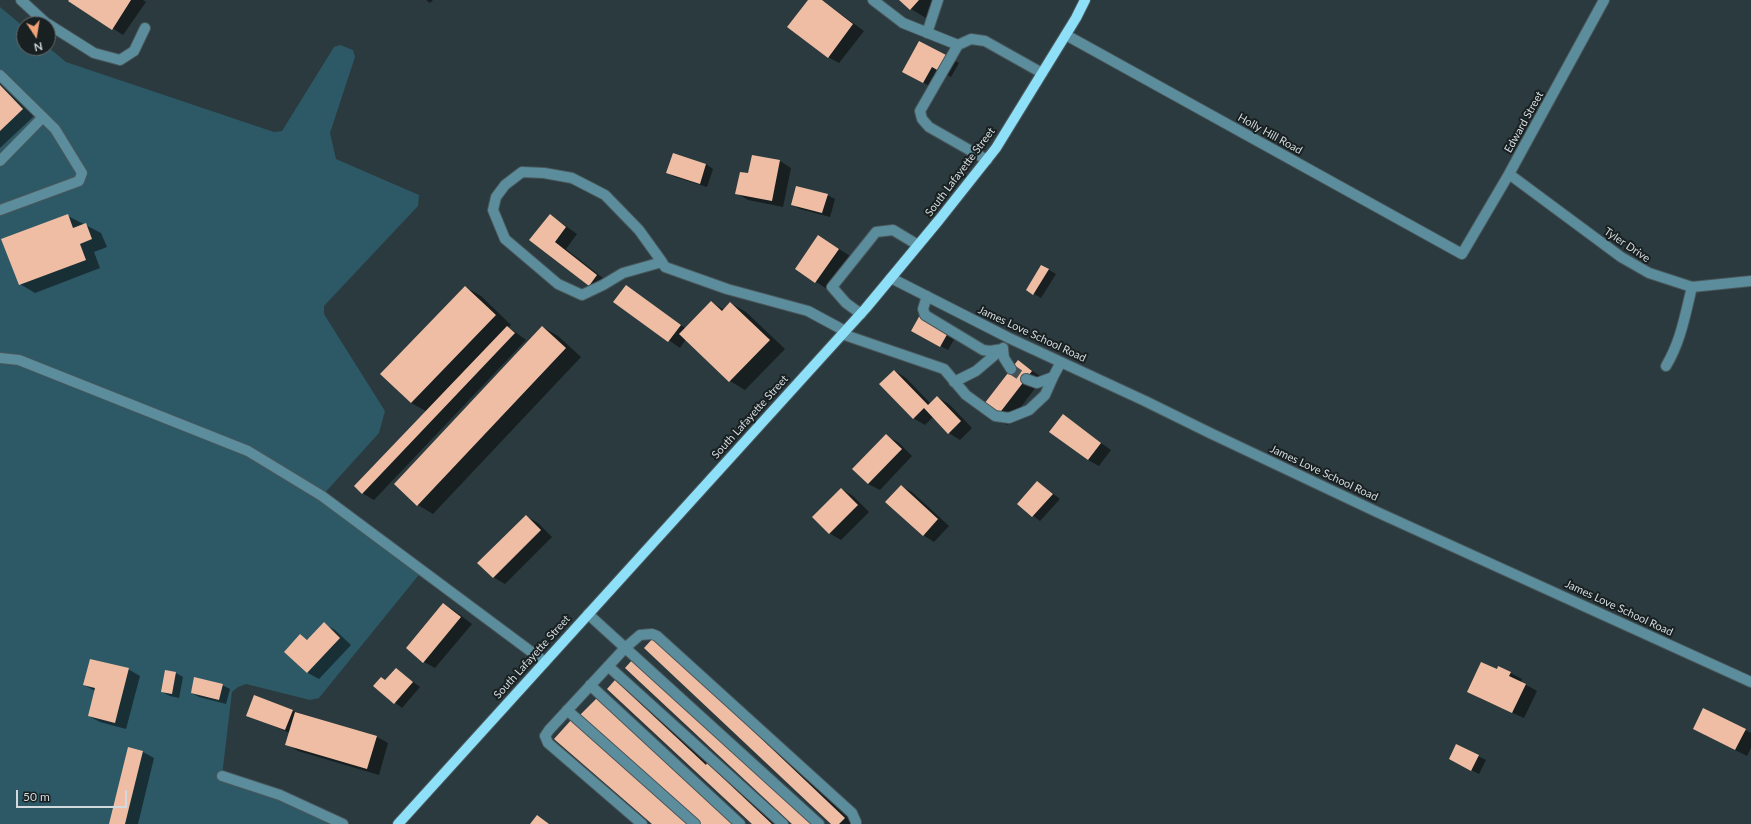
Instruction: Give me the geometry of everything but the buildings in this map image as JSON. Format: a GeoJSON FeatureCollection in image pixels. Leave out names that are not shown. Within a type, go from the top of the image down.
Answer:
{"type":"FeatureCollection","features":[{"type":"Feature","properties":{"kind":"main road","name":"South Lafayette Street"},"geometry":{"type":"LineString","coordinates":[[398,824],[861,314],[996,148],[1086,0]]}},
{"type":"Feature","properties":{"kind":"street"},"geometry":{"type":"LineString","coordinates":[[21,0],[39,16]]}},
{"type":"Feature","properties":{"kind":"street"},"geometry":{"type":"LineString","coordinates":[[873,0],[903,23],[958,45]]}},
{"type":"Feature","properties":{"kind":"street"},"geometry":{"type":"LineString","coordinates":[[927,33],[938,0]]}},
{"type":"Feature","properties":{"kind":"street","name":"Edward Street"},"geometry":{"type":"LineString","coordinates":[[1462,254],[1509,174],[1604,0]]}},
{"type":"Feature","properties":{"kind":"street"},"geometry":{"type":"LineString","coordinates":[[56,29],[94,53],[120,60],[134,51],[145,28]]}},
{"type":"Feature","properties":{"kind":"street","name":"Holly Hill Road"},"geometry":{"type":"LineString","coordinates":[[1066,35],[1462,254]]}},
{"type":"Feature","properties":{"kind":"street"},"geometry":{"type":"LineString","coordinates":[[987,160],[929,127],[922,119],[920,111],[958,45],[971,39],[985,41],[1042,73]]}},
{"type":"Feature","properties":{"kind":"street"},"geometry":{"type":"LineString","coordinates":[[0,75],[55,129],[82,173],[79,181],[0,210]]}},
{"type":"Feature","properties":{"kind":"street"},"geometry":{"type":"LineString","coordinates":[[0,161],[43,117]]}},
{"type":"Feature","properties":{"kind":"street"},"geometry":{"type":"LineString","coordinates":[[662,262],[623,272],[603,285],[582,295],[558,284],[505,239],[494,210],[496,197],[505,185],[522,172],[544,172],[572,178],[605,195],[639,230],[662,262],[665,267],[727,289],[808,311],[843,333],[910,359],[940,367],[944,369],[966,395],[995,416],[1009,418],[1029,410],[1046,395],[1061,362]]}},
{"type":"Feature","properties":{"kind":"street","name":"Tyler Drive"},"geometry":{"type":"LineString","coordinates":[[1509,174],[1621,257],[1649,274],[1692,287],[1751,281]]}},
{"type":"Feature","properties":{"kind":"street"},"geometry":{"type":"LineString","coordinates":[[861,314],[846,303],[832,287],[876,232],[894,230],[918,245]]}},
{"type":"Feature","properties":{"kind":"street","name":"James Love School Road"},"geometry":{"type":"LineString","coordinates":[[891,278],[1009,338],[1377,512],[1751,682]]}},
{"type":"Feature","properties":{"kind":"street"},"geometry":{"type":"LineString","coordinates":[[1666,366],[1675,352],[1680,337],[1692,287]]}},
{"type":"Feature","properties":{"kind":"street"},"geometry":{"type":"LineString","coordinates":[[927,296],[923,309],[925,315],[983,350],[990,351],[1003,349]]}},
{"type":"Feature","properties":{"kind":"street"},"geometry":{"type":"LineString","coordinates":[[954,382],[976,371],[1003,349],[1009,338]]}},
{"type":"Feature","properties":{"kind":"street"},"geometry":{"type":"LineString","coordinates":[[1003,349],[1004,358],[1011,369]]}},
{"type":"Feature","properties":{"kind":"street"},"geometry":{"type":"LineString","coordinates":[[0,358],[19,360],[248,451],[322,496],[544,662]]}},
{"type":"Feature","properties":{"kind":"street"},"geometry":{"type":"LineString","coordinates":[[1026,379],[1037,383],[1053,377]]}},
{"type":"Feature","properties":{"kind":"street"},"geometry":{"type":"LineString","coordinates":[[588,614],[818,824]]}},
{"type":"Feature","properties":{"kind":"street"},"geometry":{"type":"LineString","coordinates":[[642,824],[548,744],[546,740],[547,734],[567,710],[625,648],[640,635],[652,634],[657,636],[852,813],[856,824]]}},
{"type":"Feature","properties":{"kind":"street"},"geometry":{"type":"LineString","coordinates":[[608,666],[783,824]]}},
{"type":"Feature","properties":{"kind":"street"},"geometry":{"type":"LineString","coordinates":[[590,685],[740,824]]}},
{"type":"Feature","properties":{"kind":"street"},"geometry":{"type":"LineString","coordinates":[[567,710],[695,824]]}},
{"type":"Feature","properties":{"kind":"street"},"geometry":{"type":"LineString","coordinates":[[222,776],[280,795],[343,824]]}},
{"type":"Feature","properties":{"kind":"shaded area"},"geometry":{"type":"Polygon","coordinates":[[[0,7],[16,20],[16,56],[56,56],[56,54],[66,62],[274,132],[282,131],[334,47],[340,45],[353,50],[355,57],[330,133],[336,159],[419,195],[418,206],[324,306],[324,314],[385,411],[379,433],[322,496],[422,571],[319,698],[310,700],[246,684],[238,687],[232,692],[222,776],[342,824],[0,824],[0,7]]]}},
{"type":"Feature","properties":{"kind":"tunnel"},"geometry":{"type":"LineString","coordinates":[[1011,369],[1026,379]]}}]}
